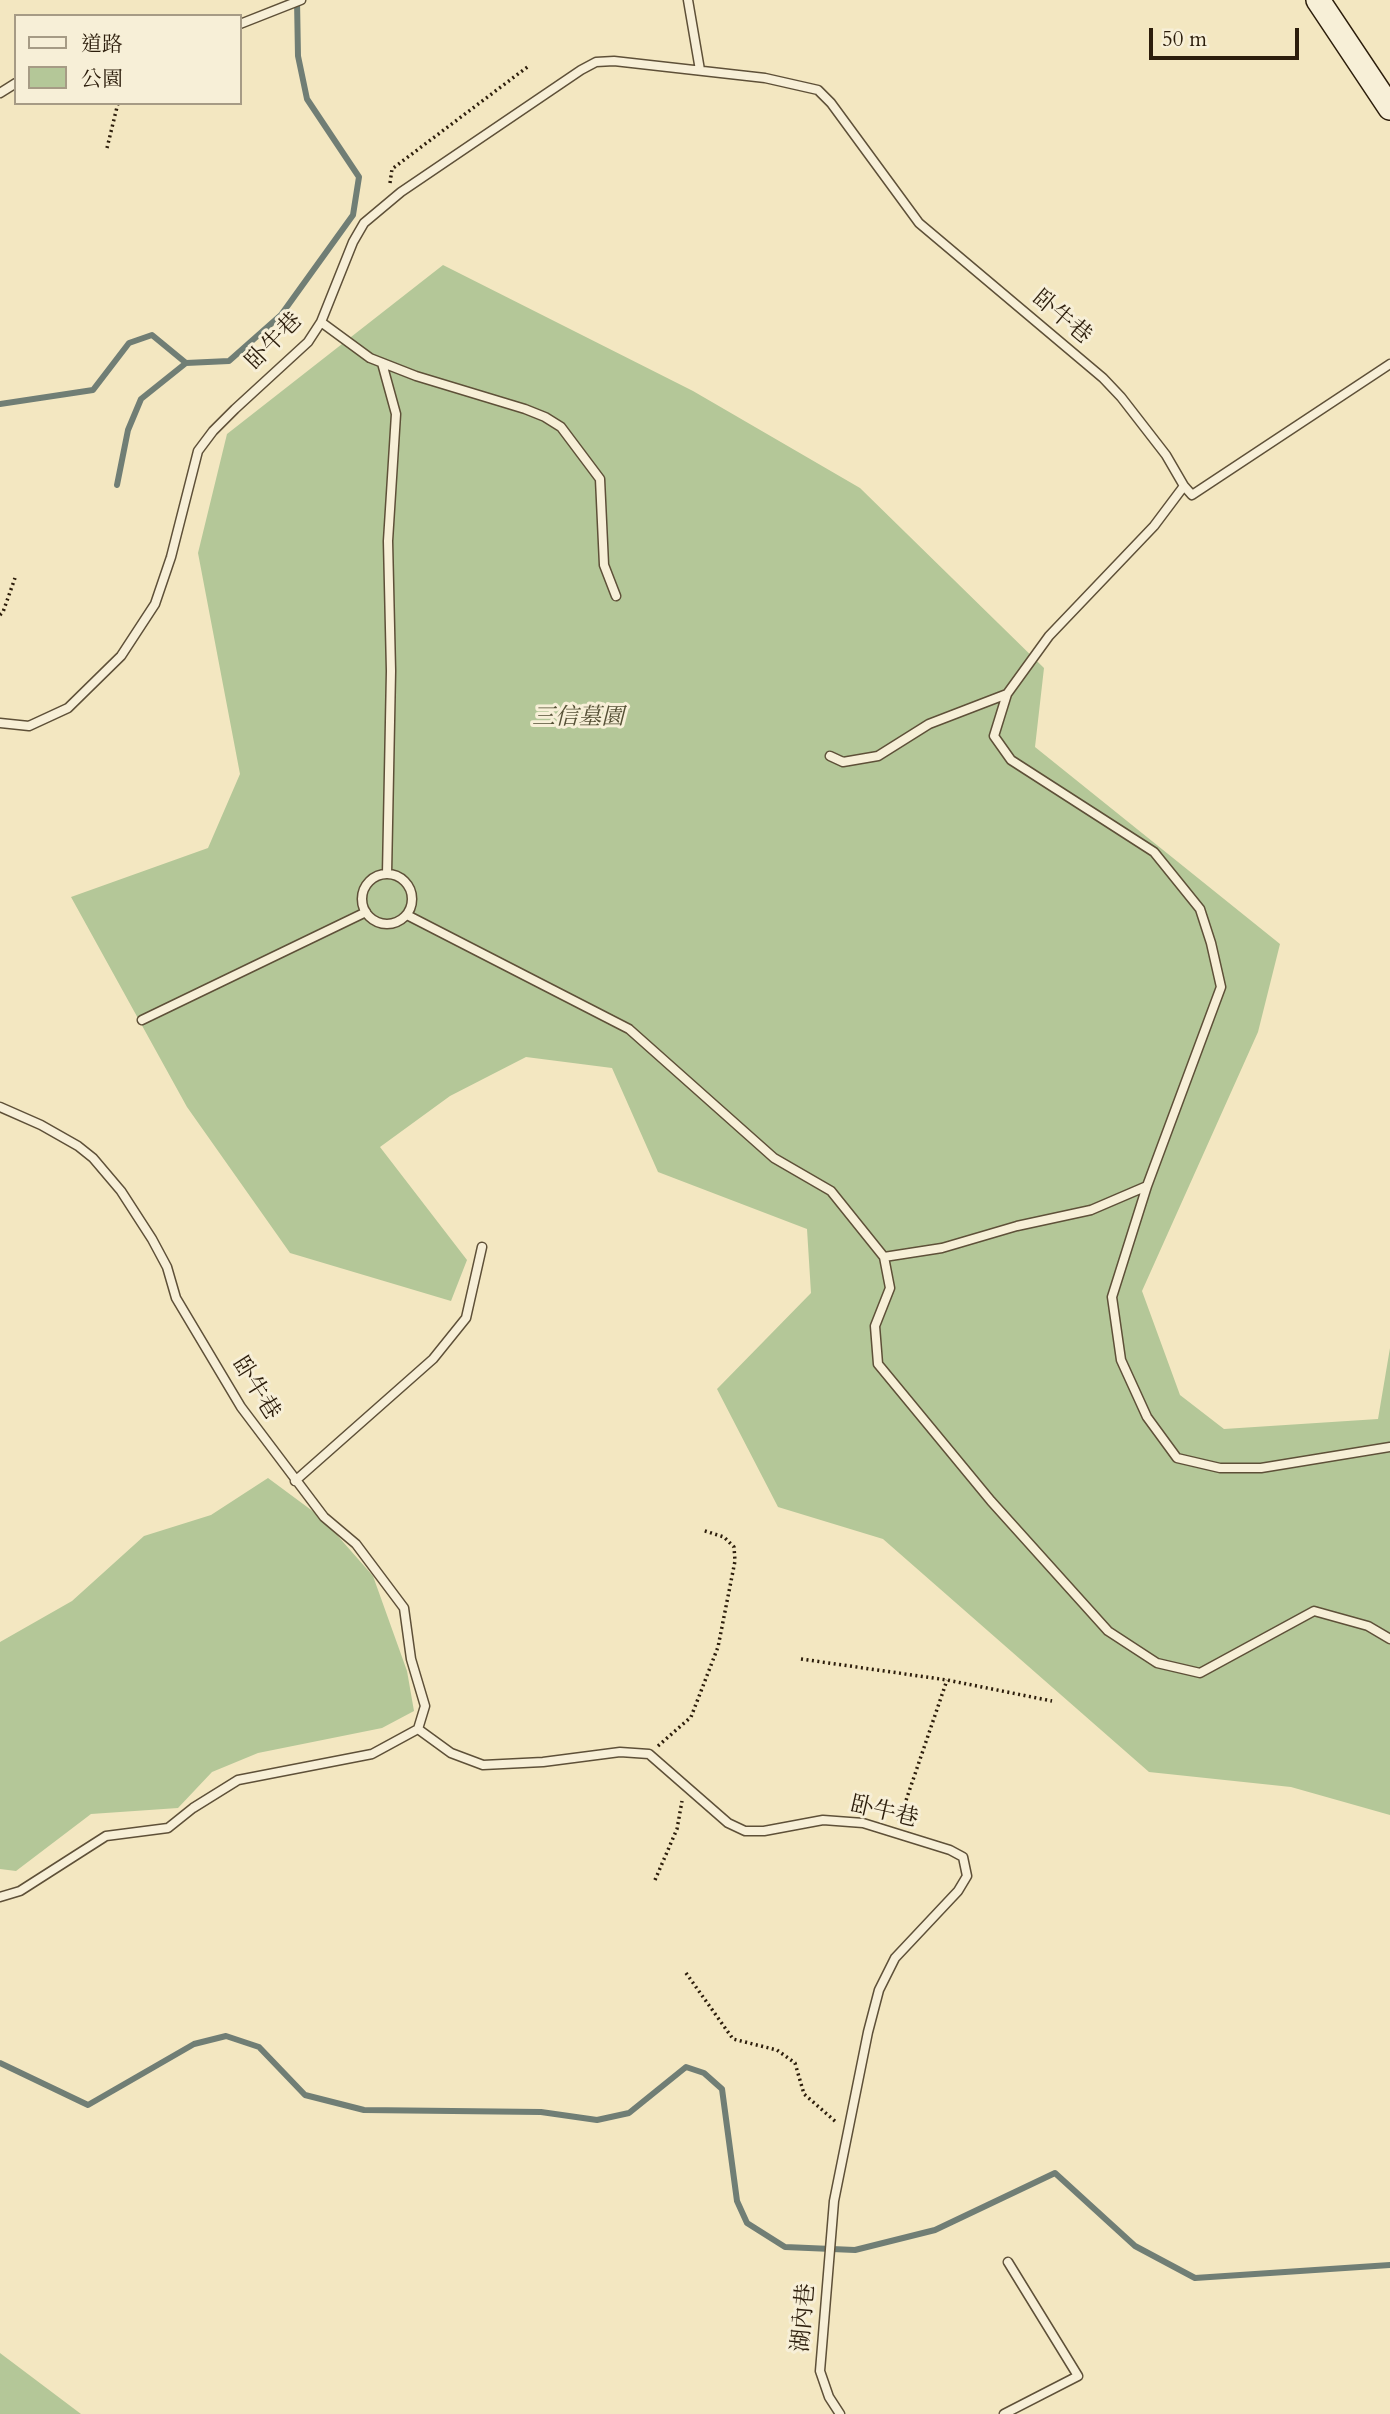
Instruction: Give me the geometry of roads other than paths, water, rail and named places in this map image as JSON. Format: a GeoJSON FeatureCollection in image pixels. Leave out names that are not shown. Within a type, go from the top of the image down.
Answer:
{"type":"FeatureCollection","features":[{"type":"Feature","properties":{"kind":"street"},"geometry":{"type":"LineString","coordinates":[[1318,0],[1390,108]]}},
{"type":"Feature","properties":{"kind":"lane"},"geometry":{"type":"LineString","coordinates":[[242,23],[301,0]]}},
{"type":"Feature","properties":{"kind":"lane"},"geometry":{"type":"LineString","coordinates":[[688,0],[700,70]]}},
{"type":"Feature","properties":{"kind":"lane","name":"卧牛巷"},"geometry":{"type":"LineString","coordinates":[[0,723],[29,726],[68,708],[121,656],[155,604],[198,451],[235,409],[307,342],[321,322],[353,242],[365,223],[389,200],[596,62],[614,61],[765,78],[818,90],[831,103],[919,223],[1103,378],[1166,455],[1184,486]]}},
{"type":"Feature","properties":{"kind":"lane"},"geometry":{"type":"LineString","coordinates":[[321,322],[370,358],[416,376],[525,409],[561,427],[600,479],[604,565],[616,596]]}},
{"type":"Feature","properties":{"kind":"lane"},"geometry":{"type":"LineString","coordinates":[[382,363],[396,414],[388,541],[391,671],[387,874]]}},
{"type":"Feature","properties":{"kind":"lane"},"geometry":{"type":"LineString","coordinates":[[1390,364],[1192,495],[1184,486],[1154,526],[1049,636],[1007,694],[994,736],[1011,760],[1154,852],[1200,909],[1211,943],[1220,988],[1147,1186],[1112,1297],[1121,1360],[1147,1417],[1177,1458],[1220,1468],[1261,1468],[1390,1447]]}},
{"type":"Feature","properties":{"kind":"lane"},"geometry":{"type":"LineString","coordinates":[[830,756],[843,762],[878,756],[929,724],[1007,694]]}},
{"type":"Feature","properties":{"kind":"lane"},"geometry":{"type":"LineString","coordinates":[[378,876],[396,876],[409,888],[411,907],[401,920],[385,924],[366,912],[363,904],[365,887],[378,876]]}},
{"type":"Feature","properties":{"kind":"lane"},"geometry":{"type":"LineString","coordinates":[[142,1020],[366,912]]}},
{"type":"Feature","properties":{"kind":"lane"},"geometry":{"type":"LineString","coordinates":[[407,915],[629,1029],[774,1158],[831,1191],[884,1257],[890,1288],[874,1326],[878,1364],[991,1501],[1108,1631],[1157,1663],[1200,1674],[1314,1611],[1368,1626],[1390,1639]]}},
{"type":"Feature","properties":{"kind":"lane","name":"卧牛巷"},"geometry":{"type":"LineString","coordinates":[[0,1107],[41,1125],[78,1146],[93,1158],[121,1191],[167,1268],[176,1298],[241,1407],[324,1517],[356,1544],[404,1608],[411,1659],[425,1706],[418,1729],[451,1754],[483,1765],[543,1762],[620,1752],[649,1754],[728,1824],[745,1831],[764,1831],[823,1820],[863,1823],[950,1850],[963,1857],[967,1876],[958,1891],[895,1958],[879,1990],[834,2201],[831,2235]]}},
{"type":"Feature","properties":{"kind":"lane"},"geometry":{"type":"LineString","coordinates":[[884,1257],[942,1248],[1017,1226],[1090,1210],[1147,1186]]}},
{"type":"Feature","properties":{"kind":"lane"},"geometry":{"type":"LineString","coordinates":[[295,1480],[433,1359],[466,1318],[482,1247]]}},
{"type":"Feature","properties":{"kind":"lane"},"geometry":{"type":"LineString","coordinates":[[0,1896],[20,1891],[106,1836],[168,1828],[193,1808],[238,1780],[372,1754],[418,1729]]}},
{"type":"Feature","properties":{"kind":"lane","name":"湖內巷"},"geometry":{"type":"LineString","coordinates":[[831,2235],[820,2371],[829,2397],[841,2414]]}},
{"type":"Feature","properties":{"kind":"lane"},"geometry":{"type":"LineString","coordinates":[[1004,2414],[1078,2376],[1008,2262]]}},
{"type":"Feature","properties":{"kind":"waterway"},"geometry":{"type":"LineString","coordinates":[[0,404],[93,390],[129,343],[152,335],[186,363],[229,361],[281,315],[353,215],[359,177],[307,99],[298,56],[297,0]]}},
{"type":"Feature","properties":{"kind":"waterway"},"geometry":{"type":"LineString","coordinates":[[117,485],[128,430],[141,399],[186,363]]}},
{"type":"Feature","properties":{"kind":"waterway"},"geometry":{"type":"LineString","coordinates":[[0,2063],[88,2105],[194,2044],[226,2036],[259,2047],[305,2095],[364,2110],[541,2112],[597,2120],[629,2113],[686,2067],[704,2073],[722,2089],[737,2201],[747,2223],[785,2247],[855,2250],[935,2230],[1055,2173],[1135,2246],[1195,2278],[1390,2265]]}},
{"type":"Feature","properties":{"kind":"park label","name":"三信墓園"},"geometry":{"type":"Point","coordinates":[578,719]}}]}
